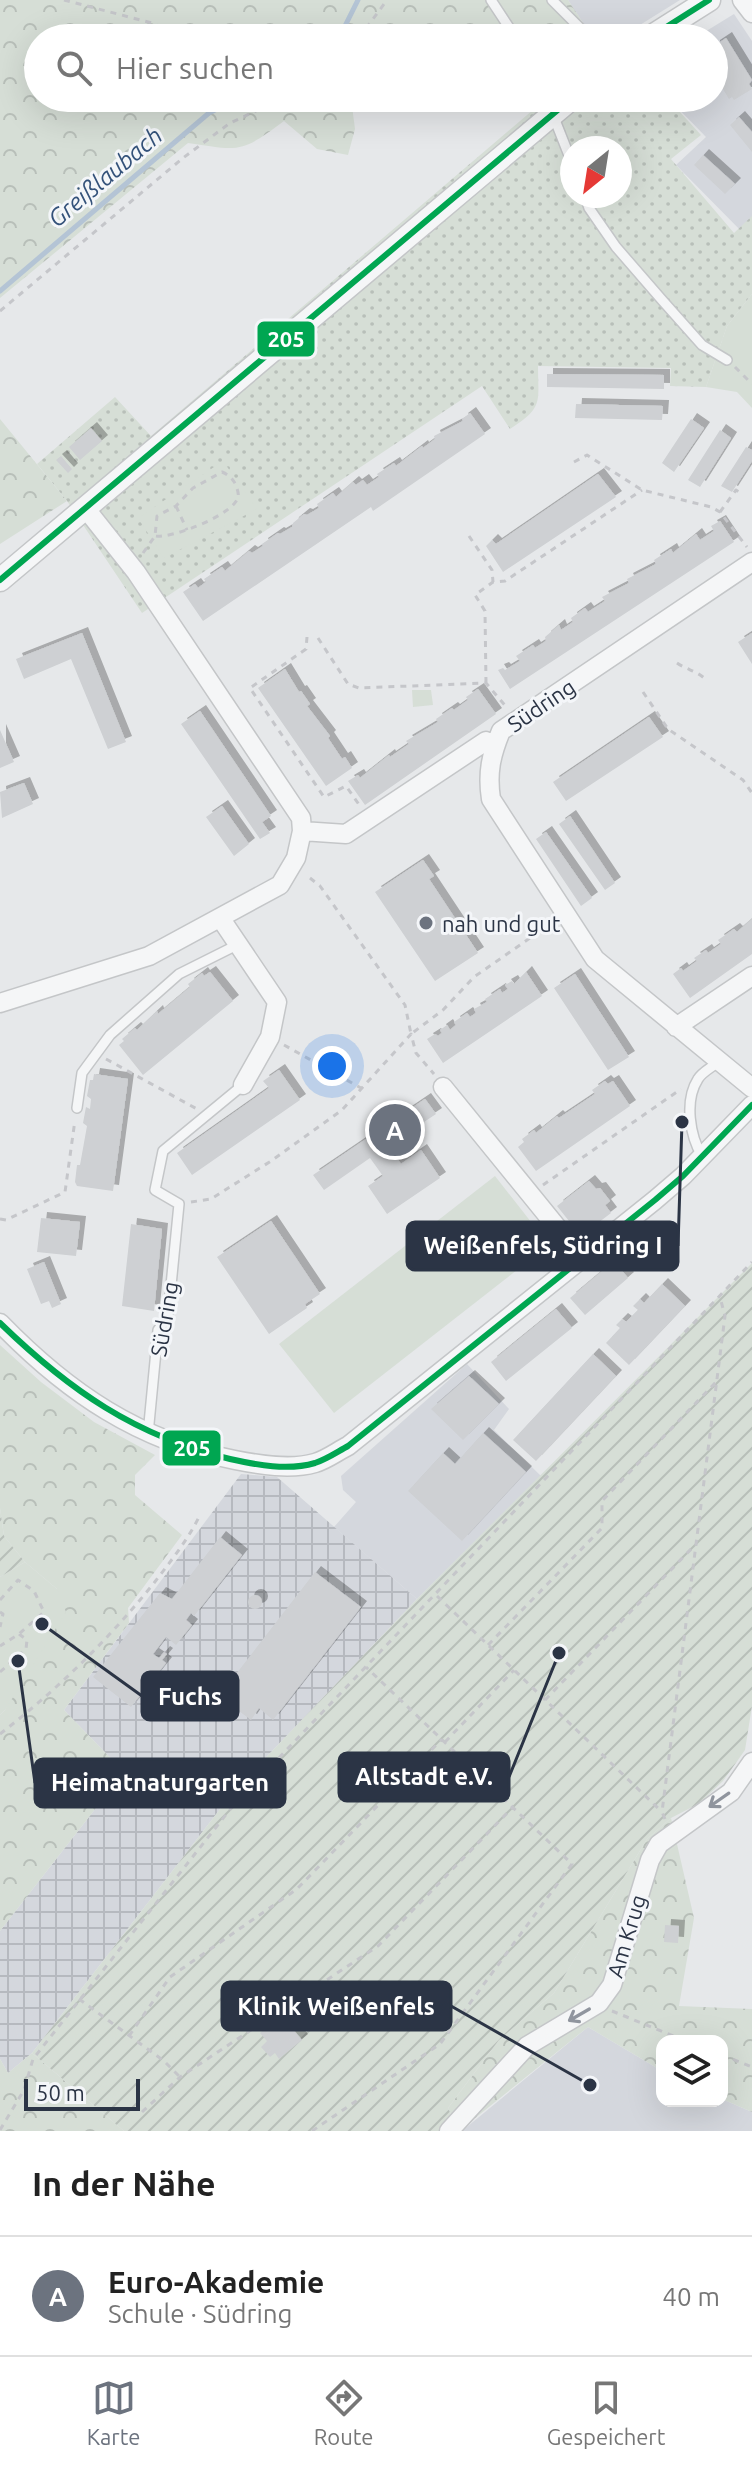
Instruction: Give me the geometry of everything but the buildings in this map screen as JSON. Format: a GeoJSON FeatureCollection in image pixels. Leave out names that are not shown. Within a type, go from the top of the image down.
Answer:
{"type":"FeatureCollection","features":[{"type":"Feature","properties":{"kind":"street"},"geometry":{"type":"LineString","coordinates":[[671,24],[709,0]]}},
{"type":"Feature","properties":{"kind":"street"},"geometry":{"type":"LineString","coordinates":[[742,0],[752,13]]}},
{"type":"Feature","properties":{"kind":"street"},"geometry":{"type":"LineString","coordinates":[[0,580],[553,112]]}},
{"type":"Feature","properties":{"kind":"street"},"geometry":{"type":"LineString","coordinates":[[0,1003],[149,956],[221,919],[280,885],[296,858],[302,831],[301,818],[136,572],[86,509]]}},
{"type":"Feature","properties":{"kind":"street","name":"Südring"},"geometry":{"type":"LineString","coordinates":[[752,562],[501,731],[492,752],[488,775],[491,799],[595,959],[752,1088]]}},
{"type":"Feature","properties":{"kind":"street","name":"Südring"},"geometry":{"type":"LineString","coordinates":[[302,831],[346,834],[486,741]]}},
{"type":"Feature","properties":{"kind":"street"},"geometry":{"type":"LineString","coordinates":[[221,919],[277,1002],[270,1037],[243,1085]]}},
{"type":"Feature","properties":{"kind":"street"},"geometry":{"type":"LineString","coordinates":[[676,1027],[752,976]]}},
{"type":"Feature","properties":{"kind":"street"},"geometry":{"type":"LineString","coordinates":[[443,1087],[582,1258]]}},
{"type":"Feature","properties":{"kind":"street"},"geometry":{"type":"LineString","coordinates":[[0,1323],[20,1344],[86,1398],[148,1434],[183,1448],[250,1463],[280,1466],[315,1463],[348,1446],[655,1200],[752,1105]]}},
{"type":"Feature","properties":{"kind":"street","name":"Am Krug"},"geometry":{"type":"LineString","coordinates":[[449,2131],[527,2046],[599,2003],[612,1985],[650,1860],[659,1844],[731,1792],[752,1762]]}},
{"type":"Feature","properties":{"kind":"lane"},"geometry":{"type":"LineString","coordinates":[[491,0],[507,24]]}},
{"type":"Feature","properties":{"kind":"lane"},"geometry":{"type":"LineString","coordinates":[[552,0],[576,24]]}},
{"type":"Feature","properties":{"kind":"lane"},"geometry":{"type":"LineString","coordinates":[[562,112],[567,136]]}},
{"type":"Feature","properties":{"kind":"lane"},"geometry":{"type":"LineString","coordinates":[[589,208],[616,247],[702,345],[727,360]]}},
{"type":"Feature","properties":{"kind":"lane"},"geometry":{"type":"LineString","coordinates":[[77,1108],[82,1073],[110,1035],[179,974],[237,945]]}},
{"type":"Feature","properties":{"kind":"lane"},"geometry":{"type":"LineString","coordinates":[[702,1156],[690,1132],[693,1089],[699,1076],[718,1062]]}},
{"type":"Feature","properties":{"kind":"lane"},"geometry":{"type":"LineString","coordinates":[[179,1204],[155,1190],[163,1151],[243,1085]]}},
{"type":"Feature","properties":{"kind":"lane","name":"Südring"},"geometry":{"type":"LineString","coordinates":[[148,1434],[158,1330],[168,1316],[179,1204]]}},
{"type":"Feature","properties":{"kind":"path"},"geometry":{"type":"LineString","coordinates":[[64,0],[154,24]]}},
{"type":"Feature","properties":{"kind":"path"},"geometry":{"type":"LineString","coordinates":[[369,24],[387,0]]}},
{"type":"Feature","properties":{"kind":"path"},"geometry":{"type":"LineString","coordinates":[[0,311],[183,158],[230,123],[254,112]]}},
{"type":"Feature","properties":{"kind":"path"},"geometry":{"type":"LineString","coordinates":[[727,360],[752,384]]}},
{"type":"Feature","properties":{"kind":"path"},"geometry":{"type":"LineString","coordinates":[[574,462],[587,455],[642,490],[711,507],[720,512],[752,553]]}},
{"type":"Feature","properties":{"kind":"path"},"geometry":{"type":"LineString","coordinates":[[136,572],[144,550],[155,536],[157,516],[176,506],[193,488],[222,472],[233,479],[237,502],[187,530],[164,538],[155,536]]}},
{"type":"Feature","properties":{"kind":"path"},"geometry":{"type":"LineString","coordinates":[[517,721],[486,683],[485,611],[475,595],[493,582],[505,581],[642,490]]}},
{"type":"Feature","properties":{"kind":"path"},"geometry":{"type":"LineString","coordinates":[[720,512],[736,490],[743,495]]}},
{"type":"Feature","properties":{"kind":"path"},"geometry":{"type":"LineString","coordinates":[[176,506],[187,530]]}},
{"type":"Feature","properties":{"kind":"path"},"geometry":{"type":"LineString","coordinates":[[469,536],[492,570],[493,582]]}},
{"type":"Feature","properties":{"kind":"path"},"geometry":{"type":"LineString","coordinates":[[307,637],[306,649],[250,688],[324,797],[346,786],[369,819]]}},
{"type":"Feature","properties":{"kind":"path"},"geometry":{"type":"LineString","coordinates":[[318,638],[348,684],[359,688],[486,683]]}},
{"type":"Feature","properties":{"kind":"path"},"geometry":{"type":"LineString","coordinates":[[677,663],[701,674],[706,680]]}},
{"type":"Feature","properties":{"kind":"path"},"geometry":{"type":"LineString","coordinates":[[643,692],[668,729],[743,780],[752,793]]}},
{"type":"Feature","properties":{"kind":"path"},"geometry":{"type":"LineString","coordinates":[[310,878],[320,886],[405,1005],[416,1053],[443,1087]]}},
{"type":"Feature","properties":{"kind":"path"},"geometry":{"type":"LineString","coordinates":[[179,1204],[211,1199],[342,1110],[411,1034],[443,1010],[474,977],[566,913]]}},
{"type":"Feature","properties":{"kind":"path"},"geometry":{"type":"LineString","coordinates":[[270,1037],[361,1088]]}},
{"type":"Feature","properties":{"kind":"path"},"geometry":{"type":"LineString","coordinates":[[95,1053],[208,1114]]}},
{"type":"Feature","properties":{"kind":"path"},"geometry":{"type":"LineString","coordinates":[[530,1194],[699,1076]]}},
{"type":"Feature","properties":{"kind":"path"},"geometry":{"type":"LineString","coordinates":[[0,1219],[6,1220],[65,1192],[77,1108]]}},
{"type":"Feature","properties":{"kind":"path"},"geometry":{"type":"LineString","coordinates":[[0,2130],[24,2090],[33,2059],[232,1807],[752,1262]]}},
{"type":"Feature","properties":{"kind":"path"},"geometry":{"type":"LineString","coordinates":[[662,1812],[725,1316],[720,1297]]}},
{"type":"Feature","properties":{"kind":"path"},"geometry":{"type":"LineString","coordinates":[[488,1645],[602,1528],[602,1501],[716,1382]]}},
{"type":"Feature","properties":{"kind":"path"},"geometry":{"type":"LineString","coordinates":[[0,1734],[61,1684],[114,1631],[165,1569],[191,1534],[199,1517]]}},
{"type":"Feature","properties":{"kind":"path"},"geometry":{"type":"LineString","coordinates":[[545,1700],[696,1544]]}},
{"type":"Feature","properties":{"kind":"path"},"geometry":{"type":"LineString","coordinates":[[0,1600],[18,1580],[34,1591],[44,1612],[0,1646]]}},
{"type":"Feature","properties":{"kind":"path"},"geometry":{"type":"LineString","coordinates":[[435,1595],[662,1812],[673,1833]]}},
{"type":"Feature","properties":{"kind":"path"},"geometry":{"type":"LineString","coordinates":[[0,1612],[3,1614],[0,1627]]}},
{"type":"Feature","properties":{"kind":"path"},"geometry":{"type":"LineString","coordinates":[[0,1672],[26,1649],[27,1640],[19,1634]]}},
{"type":"Feature","properties":{"kind":"path"},"geometry":{"type":"LineString","coordinates":[[312,2131],[440,2044],[572,1864],[366,1667]]}},
{"type":"Feature","properties":{"kind":"path"},"geometry":{"type":"LineString","coordinates":[[129,2036],[170,1977],[297,1889],[514,1670]]}},
{"type":"Feature","properties":{"kind":"path"},"geometry":{"type":"LineString","coordinates":[[142,2112],[180,2077],[378,1946],[513,1807]]}},
{"type":"Feature","properties":{"kind":"path"},"geometry":{"type":"LineString","coordinates":[[79,1999],[164,2061],[180,2077]]}},
{"type":"Feature","properties":{"kind":"path"},"geometry":{"type":"LineString","coordinates":[[599,2003],[608,2010],[671,2035]]}},
{"type":"Feature","properties":{"kind":"path"},"geometry":{"type":"LineString","coordinates":[[728,2057],[752,2067]]}},
{"type":"Feature","properties":{"kind":"shaded area"},"geometry":{"type":"Polygon","coordinates":[[[568,0],[680,0],[641,24],[584,24],[568,0]]]}},
{"type":"Feature","properties":{"kind":"shaded area"},"geometry":{"type":"Polygon","coordinates":[[[734,14],[752,41],[752,231],[747,237],[676,165],[706,137],[682,112],[728,112],[728,24],[718,24],[734,14]]]}},
{"type":"Feature","properties":{"kind":"shaded area"},"geometry":{"type":"Polygon","coordinates":[[[467,1364],[509,1409],[494,1430],[541,1476],[417,1599],[334,1527],[356,1502],[343,1490],[341,1476],[467,1364]]]}},
{"type":"Feature","properties":{"kind":"shaded area"},"geometry":{"type":"Polygon","coordinates":[[[241,1474],[277,1477],[417,1599],[234,1791],[32,2053],[8,2073],[0,2059],[0,1931],[124,1772],[64,1710],[241,1474]]]}},
{"type":"Feature","properties":{"kind":"shaded area"},"geometry":{"type":"Polygon","coordinates":[[[588,2027],[656,2067],[656,2107],[728,2107],[728,2102],[752,2112],[752,2131],[462,2131],[588,2027]]]}},
{"type":"Feature","properties":{"kind":"green space"},"geometry":{"type":"Polygon","coordinates":[[[0,0],[568,0],[584,24],[24,24],[24,112],[353,112],[355,129],[348,155],[317,149],[284,121],[240,147],[188,143],[0,298],[0,0]]]}},
{"type":"Feature","properties":{"kind":"green space"},"geometry":{"type":"Polygon","coordinates":[[[531,112],[680,112],[701,135],[671,159],[734,233],[752,216],[752,294],[727,326],[706,387],[670,386],[671,368],[538,366],[537,403],[529,415],[510,429],[482,386],[142,613],[67,501],[37,464],[115,397],[151,436],[531,112]]]}},
{"type":"Feature","properties":{"kind":"green space"},"geometry":{"type":"Polygon","coordinates":[[[752,294],[752,408],[737,392],[706,387],[727,326],[752,294]]]}},
{"type":"Feature","properties":{"kind":"green space"},"geometry":{"type":"Polygon","coordinates":[[[0,419],[67,501],[0,544],[0,419]]]}},
{"type":"Feature","properties":{"kind":"green space"},"geometry":{"type":"Polygon","coordinates":[[[223,461],[257,509],[164,558],[138,518],[223,461]]]}},
{"type":"Feature","properties":{"kind":"green space"},"geometry":{"type":"Polygon","coordinates":[[[412,690],[431,690],[433,705],[413,707],[412,690]]]}},
{"type":"Feature","properties":{"kind":"green space"},"geometry":{"type":"Polygon","coordinates":[[[495,1176],[549,1245],[334,1413],[279,1344],[495,1176]]]}},
{"type":"Feature","properties":{"kind":"green space"},"geometry":{"type":"Polygon","coordinates":[[[752,1263],[752,1706],[745,1750],[723,1781],[700,1803],[671,1818],[647,1839],[554,1993],[499,2040],[448,2108],[459,2131],[124,2131],[32,2053],[234,1791],[417,1599],[752,1263]]]}},
{"type":"Feature","properties":{"kind":"green space"},"geometry":{"type":"Polygon","coordinates":[[[0,1345],[41,1382],[94,1422],[155,1455],[135,1475],[135,1495],[182,1535],[128,1608],[129,1623],[64,1710],[124,1772],[0,1931],[0,1715],[5,1710],[57,1589],[25,1562],[4,1536],[0,1508],[0,1345]]]}},
{"type":"Feature","properties":{"kind":"green space"},"geometry":{"type":"Polygon","coordinates":[[[0,1508],[4,1536],[25,1562],[0,1577],[0,1508]]]}},
{"type":"Feature","properties":{"kind":"green space"},"geometry":{"type":"Polygon","coordinates":[[[25,1562],[57,1589],[66,1612],[0,1715],[0,1577],[25,1562]]]}},
{"type":"Feature","properties":{"kind":"green space"},"geometry":{"type":"Polygon","coordinates":[[[671,1818],[694,1918],[679,2006],[752,2009],[752,2112],[728,2102],[728,2035],[656,2035],[656,2067],[588,2027],[459,2131],[448,2108],[499,2040],[554,1993],[647,1839],[671,1818]]]}},
{"type":"Feature","properties":{"kind":"green space"},"geometry":{"type":"Polygon","coordinates":[[[32,2053],[124,2131],[0,2131],[0,2059],[8,2073],[32,2053]]]}},
{"type":"Feature","properties":{"kind":"waterway","name":"Greißlaubach"},"geometry":{"type":"LineString","coordinates":[[346,24],[358,0]]}},
{"type":"Feature","properties":{"kind":"waterway","name":"Greißlaubach"},"geometry":{"type":"LineString","coordinates":[[0,291],[211,112]]}},
{"type":"Feature","properties":{"kind":"transit line","name":"205"},"geometry":{"type":"LineString","coordinates":[[671,24],[709,0]]}},
{"type":"Feature","properties":{"kind":"transit line","name":"205"},"geometry":{"type":"LineString","coordinates":[[0,580],[555,112]]}},
{"type":"Feature","properties":{"kind":"transit line","name":"205"},"geometry":{"type":"LineString","coordinates":[[0,1323],[78,1389],[134,1424],[230,1459],[283,1467],[315,1463],[348,1446],[655,1200],[683,1176],[752,1105]]}},
{"type":"Feature","properties":{"kind":"place","name":"nah und gut"},"geometry":{"type":"Point","coordinates":[426,923]}},
{"type":"Feature","properties":{"kind":"place","name":"Weißenfels, Südring I"},"geometry":{"type":"Point","coordinates":[682,1122]}},
{"type":"Feature","properties":{"kind":"place","name":"Euro-Akademie"},"geometry":{"type":"Point","coordinates":[395,1130]}},
{"type":"Feature","properties":{"kind":"place","name":"Fuchs"},"geometry":{"type":"Point","coordinates":[42,1624]}},
{"type":"Feature","properties":{"kind":"place","name":"Altstadt e.V."},"geometry":{"type":"Point","coordinates":[559,1653]}},
{"type":"Feature","properties":{"kind":"place","name":"Heimatnaturgarten"},"geometry":{"type":"Point","coordinates":[18,1661]}},
{"type":"Feature","properties":{"kind":"place","name":"Klinik Weißenfels"},"geometry":{"type":"Point","coordinates":[590,2085]}}]}
